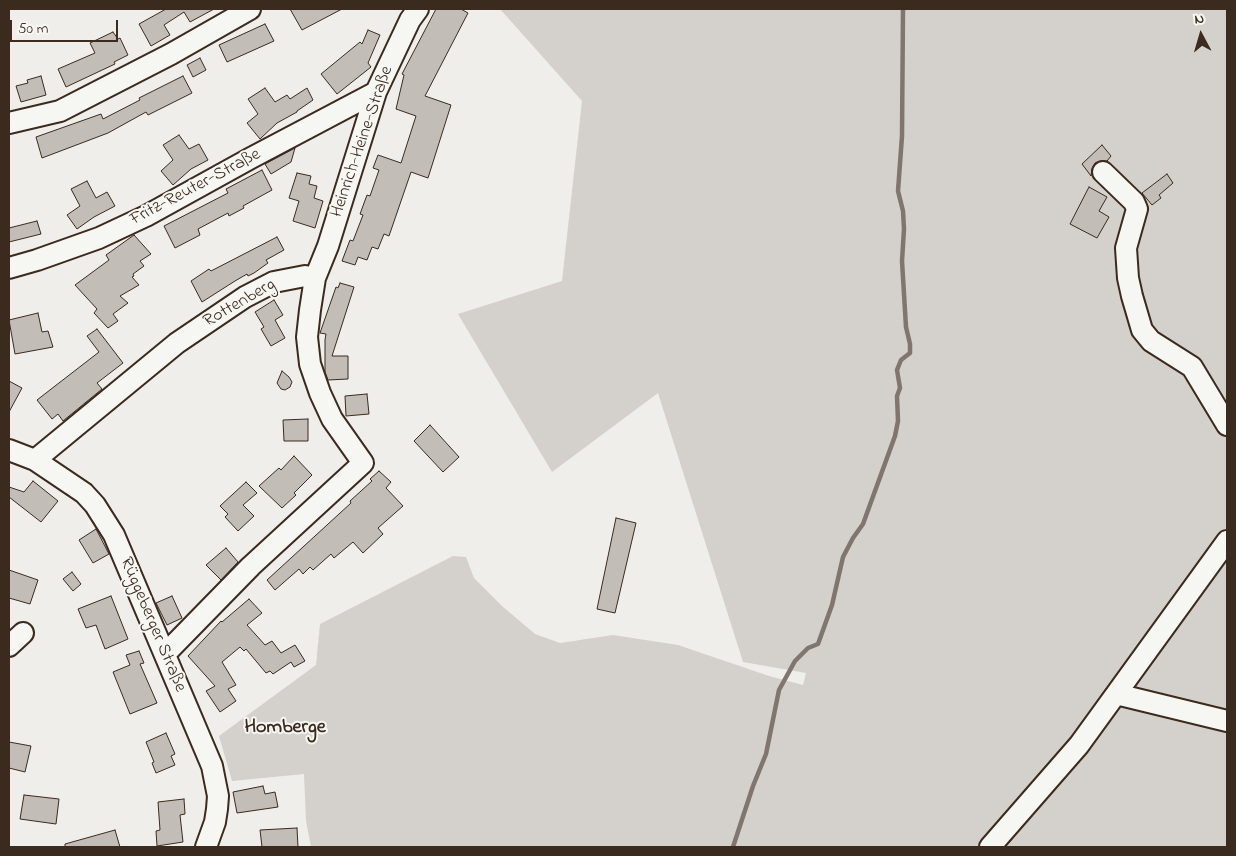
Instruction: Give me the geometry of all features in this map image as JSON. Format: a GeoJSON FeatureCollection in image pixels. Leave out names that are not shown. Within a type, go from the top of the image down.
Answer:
{"type":"FeatureCollection","features":[{"type":"Feature","properties":{"kind":"street"},"geometry":{"type":"LineString","coordinates":[[9,123],[60,111],[171,54],[250,9]]}},
{"type":"Feature","properties":{"kind":"street","name":"Heinrich-Heine-Straße"},"geometry":{"type":"LineString","coordinates":[[315,278],[328,246],[376,92],[410,20],[418,9]]}},
{"type":"Feature","properties":{"kind":"street","name":"Fritz-Reuter-Straße"},"geometry":{"type":"LineString","coordinates":[[9,268],[100,238],[376,92]]}},
{"type":"Feature","properties":{"kind":"street"},"geometry":{"type":"LineString","coordinates":[[1103,172],[1134,202],[1137,208],[1126,248],[1132,296],[1142,330],[1151,341],[1192,367],[1227,425]]}},
{"type":"Feature","properties":{"kind":"street","name":"Rottenberg"},"geometry":{"type":"LineString","coordinates":[[35,460],[177,343],[246,297],[274,282],[298,276],[315,278]]}},
{"type":"Feature","properties":{"kind":"street"},"geometry":{"type":"LineString","coordinates":[[165,654],[251,566],[363,463],[332,419],[310,364],[307,336],[315,278]]}},
{"type":"Feature","properties":{"kind":"street","name":"Rüggeberger Straße"},"geometry":{"type":"LineString","coordinates":[[9,450],[35,460],[84,493],[95,505],[117,542],[212,766],[218,796],[215,822],[206,847]]}},
{"type":"Feature","properties":{"kind":"street"},"geometry":{"type":"LineString","coordinates":[[990,847],[1079,745],[1227,541]]}},
{"type":"Feature","properties":{"kind":"street"},"geometry":{"type":"LineString","coordinates":[[1116,694],[1227,720]]}},
{"type":"Feature","properties":{"kind":"shaded area"},"geometry":{"type":"Polygon","coordinates":[[[500,9],[1227,9],[1227,847],[311,847],[306,821],[304,774],[232,781],[219,736],[316,665],[320,624],[453,556],[466,557],[474,578],[502,606],[535,634],[560,643],[613,635],[678,645],[769,676],[803,685],[806,673],[743,662],[658,393],[552,472],[458,314],[562,281],[582,101],[500,9]]]}},
{"type":"Feature","properties":{"kind":"building"},"geometry":{"type":"Polygon","coordinates":[[[166,9],[214,9],[190,22],[184,12],[164,25],[170,35],[151,46],[139,24],[166,9]]]}},
{"type":"Feature","properties":{"kind":"building"},"geometry":{"type":"Polygon","coordinates":[[[290,9],[342,9],[302,30],[290,9]]]}},
{"type":"Feature","properties":{"kind":"building"},"geometry":{"type":"Polygon","coordinates":[[[436,9],[461,9],[468,13],[425,96],[451,105],[428,178],[411,172],[389,236],[384,234],[378,249],[372,247],[367,260],[358,257],[355,265],[342,261],[350,240],[353,241],[363,215],[360,214],[367,195],[370,196],[379,170],[373,168],[378,155],[401,163],[416,116],[396,109],[404,75],[402,74],[436,9]]]}},
{"type":"Feature","properties":{"kind":"building"},"geometry":{"type":"Polygon","coordinates":[[[265,24],[274,41],[227,62],[219,45],[265,24]]]}},
{"type":"Feature","properties":{"kind":"building"},"geometry":{"type":"Polygon","coordinates":[[[368,30],[380,35],[368,63],[371,67],[337,94],[321,74],[360,42],[362,44],[368,30]]]}},
{"type":"Feature","properties":{"kind":"building"},"geometry":{"type":"Polygon","coordinates":[[[113,32],[118,39],[120,38],[128,55],[114,62],[115,64],[66,87],[58,69],[95,53],[90,43],[113,32]]]}},
{"type":"Feature","properties":{"kind":"building"},"geometry":{"type":"Polygon","coordinates":[[[200,58],[206,70],[193,77],[187,65],[200,58]]]}},
{"type":"Feature","properties":{"kind":"building"},"geometry":{"type":"Polygon","coordinates":[[[41,76],[46,95],[21,102],[16,86],[28,83],[27,80],[41,76]]]}},
{"type":"Feature","properties":{"kind":"building"},"geometry":{"type":"Polygon","coordinates":[[[183,76],[192,93],[148,115],[146,112],[108,133],[42,158],[36,137],[101,114],[103,119],[183,76]]]}},
{"type":"Feature","properties":{"kind":"building"},"geometry":{"type":"Polygon","coordinates":[[[265,88],[275,102],[287,95],[290,99],[307,88],[313,100],[277,123],[260,139],[247,123],[258,114],[248,99],[265,88]]]}},
{"type":"Feature","properties":{"kind":"building"},"geometry":{"type":"Polygon","coordinates":[[[179,135],[189,149],[199,144],[208,160],[191,169],[173,185],[161,171],[173,160],[163,145],[179,135]]]}},
{"type":"Feature","properties":{"kind":"building"},"geometry":{"type":"Polygon","coordinates":[[[1102,145],[1111,156],[1107,161],[1095,163],[1091,176],[1082,164],[1102,145]]]}},
{"type":"Feature","properties":{"kind":"building"},"geometry":{"type":"Polygon","coordinates":[[[295,148],[291,162],[271,174],[265,164],[295,148]]]}},
{"type":"Feature","properties":{"kind":"building"},"geometry":{"type":"Polygon","coordinates":[[[262,170],[272,190],[229,216],[228,213],[198,229],[200,235],[175,248],[164,226],[228,193],[226,189],[262,170]]]}},
{"type":"Feature","properties":{"kind":"building"},"geometry":{"type":"Polygon","coordinates":[[[297,173],[311,176],[309,184],[317,186],[314,198],[323,201],[315,228],[293,221],[299,201],[289,198],[297,173]]]}},
{"type":"Feature","properties":{"kind":"building"},"geometry":{"type":"Polygon","coordinates":[[[1167,174],[1173,183],[1159,195],[1161,198],[1152,205],[1142,193],[1167,174]]]}},
{"type":"Feature","properties":{"kind":"building"},"geometry":{"type":"Polygon","coordinates":[[[87,181],[96,198],[107,192],[115,206],[77,229],[67,215],[80,206],[71,189],[87,181]]]}},
{"type":"Feature","properties":{"kind":"building"},"geometry":{"type":"Polygon","coordinates":[[[1089,187],[1107,197],[1099,211],[1109,217],[1097,238],[1070,224],[1089,187]]]}},
{"type":"Feature","properties":{"kind":"building"},"geometry":{"type":"Polygon","coordinates":[[[37,221],[41,234],[9,242],[9,228],[37,221]]]}},
{"type":"Feature","properties":{"kind":"building"},"geometry":{"type":"Polygon","coordinates":[[[134,235],[151,254],[140,261],[144,266],[133,274],[134,276],[132,277],[139,285],[120,296],[128,303],[113,314],[118,321],[108,328],[94,313],[97,309],[75,285],[109,260],[106,255],[134,235]]]}},
{"type":"Feature","properties":{"kind":"building"},"geometry":{"type":"Polygon","coordinates":[[[277,237],[284,250],[266,260],[268,263],[254,273],[248,276],[247,274],[202,302],[191,281],[209,269],[211,271],[277,237]]]}},
{"type":"Feature","properties":{"kind":"building"},"geometry":{"type":"Polygon","coordinates":[[[340,283],[354,287],[332,356],[348,356],[348,379],[328,380],[325,372],[326,334],[320,333],[336,287],[338,288],[340,283]]]}},
{"type":"Feature","properties":{"kind":"building"},"geometry":{"type":"Polygon","coordinates":[[[274,300],[283,315],[275,320],[285,338],[271,346],[261,329],[264,327],[255,312],[274,300]]]}},
{"type":"Feature","properties":{"kind":"building"},"geometry":{"type":"Polygon","coordinates":[[[38,313],[42,332],[48,331],[53,347],[15,354],[9,320],[38,313]]]}},
{"type":"Feature","properties":{"kind":"building"},"geometry":{"type":"Polygon","coordinates":[[[97,329],[123,363],[97,383],[102,389],[63,421],[58,414],[52,419],[37,400],[99,352],[87,336],[97,329]]]}},
{"type":"Feature","properties":{"kind":"building"},"geometry":{"type":"Polygon","coordinates":[[[282,371],[292,382],[290,387],[285,390],[281,389],[277,383],[282,371]]]}},
{"type":"Feature","properties":{"kind":"building"},"geometry":{"type":"Polygon","coordinates":[[[9,381],[22,388],[9,412],[9,381]]]}},
{"type":"Feature","properties":{"kind":"building"},"geometry":{"type":"Polygon","coordinates":[[[367,394],[369,414],[346,416],[345,396],[367,394]]]}},
{"type":"Feature","properties":{"kind":"building"},"geometry":{"type":"Polygon","coordinates":[[[308,419],[308,441],[284,441],[283,420],[308,419]]]}},
{"type":"Feature","properties":{"kind":"building"},"geometry":{"type":"Polygon","coordinates":[[[430,425],[459,457],[443,472],[414,441],[430,425]]]}},
{"type":"Feature","properties":{"kind":"building"},"geometry":{"type":"Polygon","coordinates":[[[294,456],[312,475],[294,493],[296,495],[282,508],[259,486],[279,468],[281,470],[294,456]]]}},
{"type":"Feature","properties":{"kind":"building"},"geometry":{"type":"Polygon","coordinates":[[[379,471],[391,482],[386,488],[403,506],[378,528],[383,534],[363,553],[353,542],[334,558],[331,554],[313,570],[310,567],[303,574],[299,569],[275,590],[267,580],[351,503],[350,501],[372,481],[370,479],[379,471]]]}},
{"type":"Feature","properties":{"kind":"building"},"geometry":{"type":"Polygon","coordinates":[[[33,481],[58,501],[41,522],[9,497],[9,487],[24,492],[33,481]]]}},
{"type":"Feature","properties":{"kind":"building"},"geometry":{"type":"Polygon","coordinates":[[[246,482],[257,493],[243,505],[254,516],[238,531],[225,517],[228,514],[220,506],[246,482]]]}},
{"type":"Feature","properties":{"kind":"building"},"geometry":{"type":"Polygon","coordinates":[[[616,518],[636,523],[615,613],[597,609],[616,518]]]}},
{"type":"Feature","properties":{"kind":"building"},"geometry":{"type":"Polygon","coordinates":[[[96,529],[109,554],[93,563],[79,540],[96,529]]]}},
{"type":"Feature","properties":{"kind":"building"},"geometry":{"type":"Polygon","coordinates":[[[226,548],[238,562],[221,580],[206,565],[226,548]]]}},
{"type":"Feature","properties":{"kind":"building"},"geometry":{"type":"Polygon","coordinates":[[[9,570],[38,580],[30,604],[9,598],[9,570]]]}},
{"type":"Feature","properties":{"kind":"building"},"geometry":{"type":"Polygon","coordinates":[[[72,572],[81,584],[73,591],[63,579],[72,572]]]}},
{"type":"Feature","properties":{"kind":"building"},"geometry":{"type":"Polygon","coordinates":[[[111,596],[128,639],[105,649],[96,625],[86,628],[78,609],[111,596]]]}},
{"type":"Feature","properties":{"kind":"building"},"geometry":{"type":"Polygon","coordinates":[[[172,596],[182,618],[167,625],[156,603],[172,596]]]}},
{"type":"Feature","properties":{"kind":"building"},"geometry":{"type":"Polygon","coordinates":[[[249,599],[262,613],[247,625],[265,645],[272,641],[281,653],[295,645],[305,661],[294,667],[291,662],[273,674],[270,671],[266,673],[246,649],[244,651],[240,647],[222,662],[236,685],[228,689],[236,701],[220,712],[206,691],[215,686],[188,656],[221,621],[249,599]]]}},
{"type":"Feature","properties":{"kind":"building"},"geometry":{"type":"Polygon","coordinates":[[[139,651],[144,663],[140,664],[157,703],[130,714],[113,672],[130,665],[126,655],[139,651]]]}},
{"type":"Feature","properties":{"kind":"building"},"geometry":{"type":"Polygon","coordinates":[[[166,733],[175,754],[171,756],[175,765],[156,773],[146,742],[166,733]]]}},
{"type":"Feature","properties":{"kind":"building"},"geometry":{"type":"Polygon","coordinates":[[[9,742],[31,746],[25,772],[9,768],[9,742]]]}},
{"type":"Feature","properties":{"kind":"building"},"geometry":{"type":"Polygon","coordinates":[[[263,786],[265,794],[275,792],[278,807],[237,813],[233,792],[263,786]]]}},
{"type":"Feature","properties":{"kind":"building"},"geometry":{"type":"Polygon","coordinates":[[[24,795],[59,799],[56,824],[20,819],[24,795]]]}},
{"type":"Feature","properties":{"kind":"building"},"geometry":{"type":"Polygon","coordinates":[[[184,799],[185,814],[180,815],[183,842],[157,846],[156,831],[160,830],[158,802],[184,799]]]}},
{"type":"Feature","properties":{"kind":"building"},"geometry":{"type":"Polygon","coordinates":[[[297,828],[298,847],[262,847],[260,830],[297,828]]]}},
{"type":"Feature","properties":{"kind":"building"},"geometry":{"type":"Polygon","coordinates":[[[115,830],[120,847],[65,847],[65,844],[115,830]]]}},
{"type":"Feature","properties":{"kind":"waterway"},"geometry":{"type":"LineString","coordinates":[[733,847],[753,786],[766,754],[779,690],[795,661],[808,648],[818,644],[832,605],[843,557],[863,524],[895,436],[898,421],[897,396],[900,388],[897,370],[901,360],[910,353],[906,327],[902,261],[903,211],[898,191],[902,136],[903,9]]}},
{"type":"Feature","properties":{"kind":"district","name":"Homberge"},"geometry":{"type":"Point","coordinates":[285,729]}}]}
